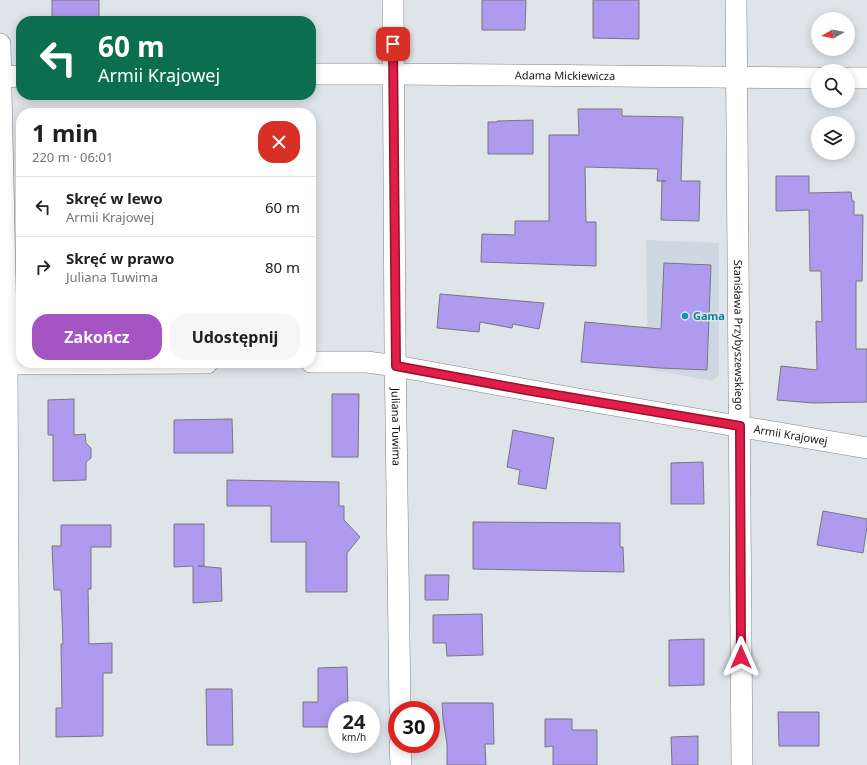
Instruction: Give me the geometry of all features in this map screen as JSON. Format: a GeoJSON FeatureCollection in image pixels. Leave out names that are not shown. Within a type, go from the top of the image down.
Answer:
{"type":"FeatureCollection","features":[{"type":"Feature","properties":{"kind":"street","name":"Juliana Tuwima"},"geometry":{"type":"LineString","coordinates":[[393,0],[400,701]]}},
{"type":"Feature","properties":{"kind":"street","name":"Stanisława Przybyszewskiego"},"geometry":{"type":"LineString","coordinates":[[736,0],[742,765]]}},
{"type":"Feature","properties":{"kind":"street"},"geometry":{"type":"LineString","coordinates":[[0,44],[4,364],[5,736],[9,765]]}},
{"type":"Feature","properties":{"kind":"street","name":"Adama Mickiewicza"},"geometry":{"type":"LineString","coordinates":[[316,74],[811,78]]}},
{"type":"Feature","properties":{"kind":"street"},"geometry":{"type":"LineString","coordinates":[[0,76],[16,76]]}},
{"type":"Feature","properties":{"kind":"street"},"geometry":{"type":"LineString","coordinates":[[855,78],[867,78]]}},
{"type":"Feature","properties":{"kind":"street","name":"Armii Krajowej"},"geometry":{"type":"LineString","coordinates":[[316,362],[367,362],[396,366],[526,390],[867,448]]}},
{"type":"Feature","properties":{"kind":"street"},"geometry":{"type":"LineString","coordinates":[[4,364],[16,364]]}},
{"type":"Feature","properties":{"kind":"street"},"geometry":{"type":"LineString","coordinates":[[400,753],[401,765]]}},
{"type":"Feature","properties":{"kind":"shaded area"},"geometry":{"type":"Polygon","coordinates":[[[646,240],[719,243],[719,375],[712,381],[648,369],[646,240]]]}},
{"type":"Feature","properties":{"kind":"building"},"geometry":{"type":"Polygon","coordinates":[[[52,0],[99,0],[99,16],[52,16],[52,0]]]}},
{"type":"Feature","properties":{"kind":"building"},"geometry":{"type":"Polygon","coordinates":[[[482,0],[526,0],[525,30],[482,30],[482,0]]]}},
{"type":"Feature","properties":{"kind":"building"},"geometry":{"type":"Polygon","coordinates":[[[593,0],[639,0],[639,39],[593,38],[593,0]]]}},
{"type":"Feature","properties":{"kind":"building"},"geometry":{"type":"Polygon","coordinates":[[[578,109],[622,109],[622,116],[683,117],[681,181],[700,181],[699,221],[661,220],[662,181],[657,181],[658,169],[585,167],[586,222],[596,222],[596,266],[481,262],[482,234],[515,235],[515,221],[549,221],[549,135],[579,135],[578,109]]]}},
{"type":"Feature","properties":{"kind":"building"},"geometry":{"type":"Polygon","coordinates":[[[533,120],[533,154],[488,154],[488,122],[533,120]]]}},
{"type":"Feature","properties":{"kind":"building"},"geometry":{"type":"Polygon","coordinates":[[[776,176],[809,176],[809,193],[851,192],[852,201],[854,201],[854,215],[863,215],[862,281],[856,281],[856,349],[867,349],[867,402],[813,403],[777,400],[781,366],[817,370],[816,321],[822,322],[821,271],[810,271],[809,210],[776,211],[776,176]]]}},
{"type":"Feature","properties":{"kind":"building","name":"Gama"},"geometry":{"type":"Polygon","coordinates":[[[664,263],[711,265],[707,370],[581,362],[585,322],[661,329],[664,263]]]}},
{"type":"Feature","properties":{"kind":"building"},"geometry":{"type":"Polygon","coordinates":[[[440,294],[544,303],[539,329],[513,324],[512,328],[480,322],[479,332],[437,328],[440,294]]]}},
{"type":"Feature","properties":{"kind":"building"},"geometry":{"type":"Polygon","coordinates":[[[332,394],[359,394],[358,457],[332,457],[332,394]]]}},
{"type":"Feature","properties":{"kind":"building"},"geometry":{"type":"Polygon","coordinates":[[[74,399],[74,435],[85,434],[86,443],[91,448],[91,458],[86,462],[86,480],[53,481],[53,435],[48,435],[48,400],[74,399]]]}},
{"type":"Feature","properties":{"kind":"building"},"geometry":{"type":"Polygon","coordinates":[[[232,419],[233,453],[174,453],[174,420],[232,419]]]}},
{"type":"Feature","properties":{"kind":"building"},"geometry":{"type":"Polygon","coordinates":[[[513,430],[554,438],[546,489],[518,484],[520,470],[507,467],[513,430]]]}},
{"type":"Feature","properties":{"kind":"building"},"geometry":{"type":"Polygon","coordinates":[[[703,462],[704,504],[671,504],[671,463],[703,462]]]}},
{"type":"Feature","properties":{"kind":"building"},"geometry":{"type":"Polygon","coordinates":[[[227,480],[339,482],[339,506],[344,506],[344,520],[360,537],[347,553],[347,592],[306,592],[306,542],[271,542],[271,506],[227,506],[227,480]]]}},
{"type":"Feature","properties":{"kind":"building"},"geometry":{"type":"Polygon","coordinates":[[[823,511],[867,519],[863,553],[817,545],[823,511]]]}},
{"type":"Feature","properties":{"kind":"building"},"geometry":{"type":"Polygon","coordinates":[[[473,522],[620,523],[620,547],[623,547],[624,572],[473,569],[473,522]]]}},
{"type":"Feature","properties":{"kind":"building"},"geometry":{"type":"Polygon","coordinates":[[[174,524],[204,524],[204,566],[198,566],[221,568],[222,601],[193,603],[193,566],[174,567],[174,524]]]}},
{"type":"Feature","properties":{"kind":"building"},"geometry":{"type":"Polygon","coordinates":[[[61,525],[111,525],[111,547],[91,547],[91,589],[88,589],[89,644],[112,643],[112,673],[103,673],[103,736],[56,737],[56,708],[62,708],[61,644],[63,644],[61,590],[54,590],[52,546],[61,546],[61,525]]]}},
{"type":"Feature","properties":{"kind":"building"},"geometry":{"type":"Polygon","coordinates":[[[425,575],[449,575],[448,600],[425,600],[425,575]]]}},
{"type":"Feature","properties":{"kind":"building"},"geometry":{"type":"Polygon","coordinates":[[[482,614],[483,655],[447,656],[446,643],[433,643],[433,615],[482,614]]]}},
{"type":"Feature","properties":{"kind":"building"},"geometry":{"type":"Polygon","coordinates":[[[704,639],[704,685],[669,686],[669,640],[704,639]]]}},
{"type":"Feature","properties":{"kind":"building"},"geometry":{"type":"Polygon","coordinates":[[[347,667],[348,701],[328,701],[328,727],[303,727],[303,702],[318,702],[318,668],[347,667]]]}},
{"type":"Feature","properties":{"kind":"building"},"geometry":{"type":"Polygon","coordinates":[[[206,689],[232,689],[233,745],[207,745],[206,689]]]}},
{"type":"Feature","properties":{"kind":"building"},"geometry":{"type":"Polygon","coordinates":[[[442,703],[493,703],[494,744],[485,744],[486,765],[447,765],[447,744],[442,703]]]}},
{"type":"Feature","properties":{"kind":"building"},"geometry":{"type":"Polygon","coordinates":[[[778,712],[819,712],[819,746],[779,746],[778,712]]]}},
{"type":"Feature","properties":{"kind":"building"},"geometry":{"type":"Polygon","coordinates":[[[545,719],[572,719],[572,730],[597,730],[597,765],[553,765],[553,746],[545,747],[545,719]]]}},
{"type":"Feature","properties":{"kind":"building"},"geometry":{"type":"Polygon","coordinates":[[[698,736],[698,765],[672,765],[671,737],[698,736]]]}},
{"type":"Feature","properties":{"kind":"place","name":"Gama"},"geometry":{"type":"Point","coordinates":[685,316]}},
{"type":"Feature","properties":{"kind":"route"},"geometry":{"type":"LineString","coordinates":[[393,44],[396,366],[417,371],[740,426],[741,657]]}}]}
